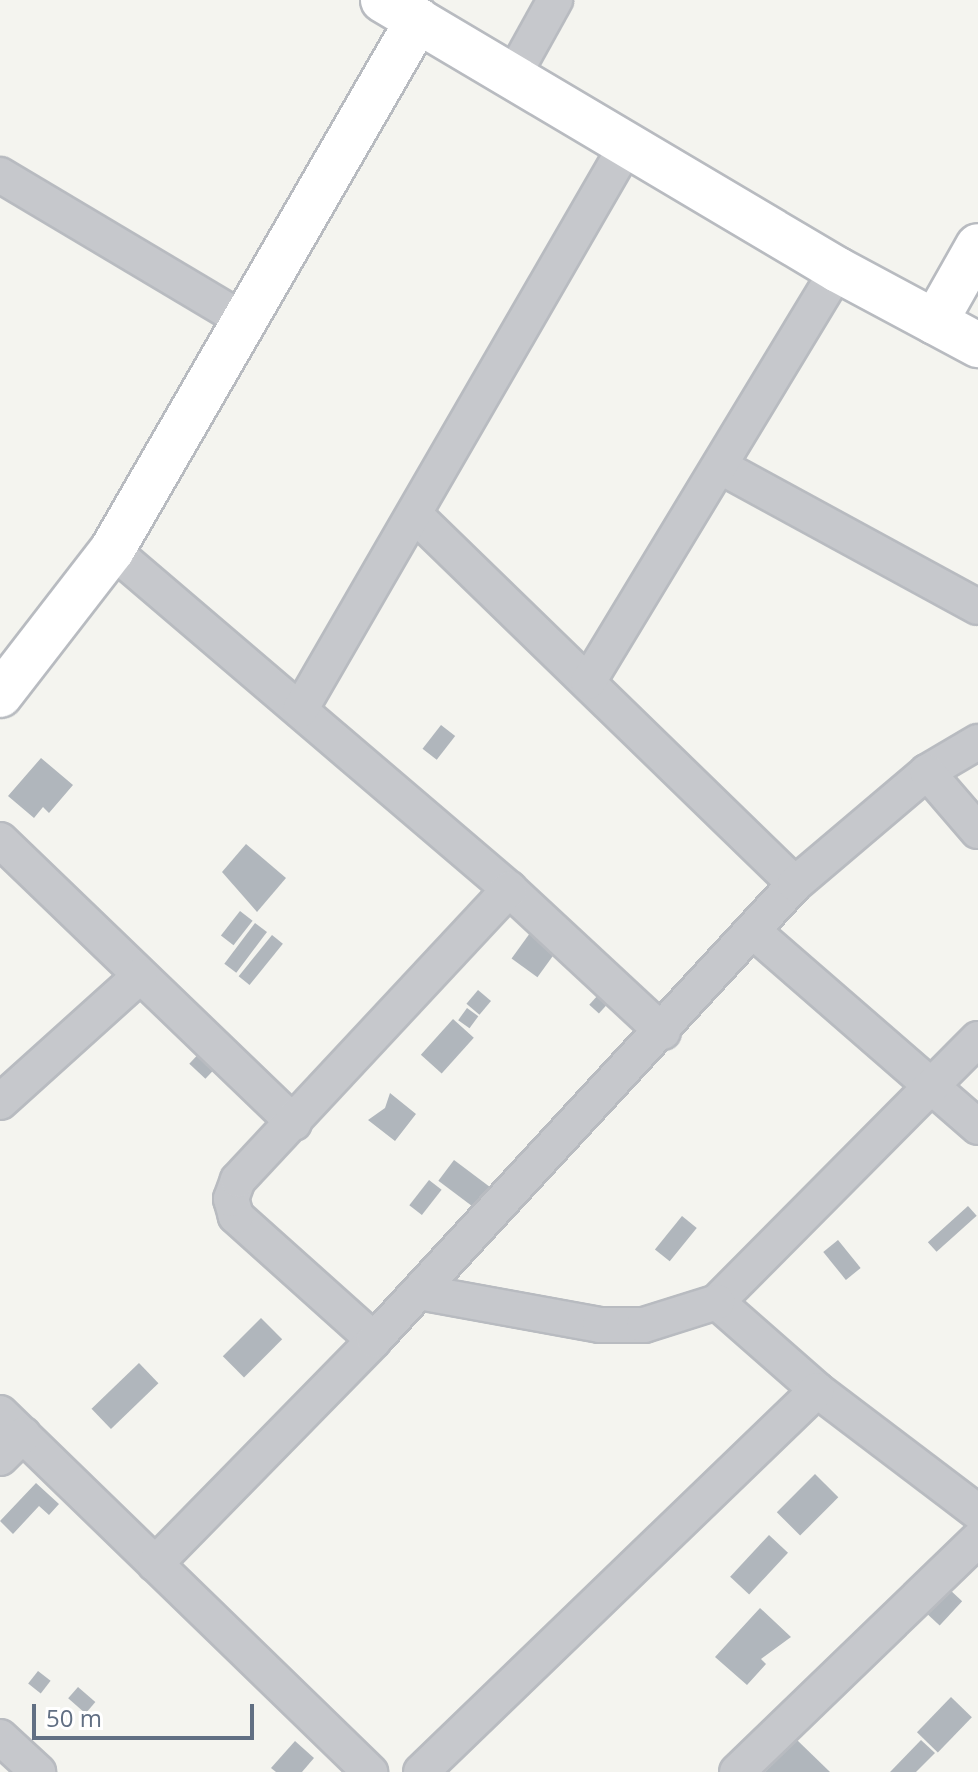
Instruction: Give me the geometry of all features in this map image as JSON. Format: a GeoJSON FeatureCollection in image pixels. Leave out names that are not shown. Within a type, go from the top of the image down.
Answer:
{"type":"FeatureCollection","features":[{"type":"Feature","properties":{"kind":"street"},"geometry":{"type":"LineString","coordinates":[[514,74],[555,0]]}},
{"type":"Feature","properties":{"kind":"street"},"geometry":{"type":"LineString","coordinates":[[0,695],[112,550],[248,323],[400,10],[514,74],[838,270],[978,345]]}},
{"type":"Feature","properties":{"kind":"street"},"geometry":{"type":"LineString","coordinates":[[300,710],[416,516],[628,143]]}},
{"type":"Feature","properties":{"kind":"street"},"geometry":{"type":"LineString","coordinates":[[1,177],[248,323]]}},
{"type":"Feature","properties":{"kind":"street"},"geometry":{"type":"LineString","coordinates":[[935,322],[978,246]]}},
{"type":"Feature","properties":{"kind":"street"},"geometry":{"type":"LineString","coordinates":[[588,682],[723,468],[838,270]]}},
{"type":"Feature","properties":{"kind":"street"},"geometry":{"type":"LineString","coordinates":[[723,468],[978,607]]}},
{"type":"Feature","properties":{"kind":"street"},"geometry":{"type":"LineString","coordinates":[[416,516],[795,884]]}},
{"type":"Feature","properties":{"kind":"street"},"geometry":{"type":"LineString","coordinates":[[112,550],[509,889],[663,1032]]}},
{"type":"Feature","properties":{"kind":"street"},"geometry":{"type":"LineString","coordinates":[[155,1564],[374,1340],[663,1032],[795,884],[927,772],[978,742]]}},
{"type":"Feature","properties":{"kind":"street"},"geometry":{"type":"LineString","coordinates":[[927,772],[978,831]]}},
{"type":"Feature","properties":{"kind":"street"},"geometry":{"type":"LineString","coordinates":[[0,840],[294,1123]]}},
{"type":"Feature","properties":{"kind":"street"},"geometry":{"type":"LineString","coordinates":[[374,1340],[236,1216],[231,1199],[238,1180],[509,889]]}},
{"type":"Feature","properties":{"kind":"street"},"geometry":{"type":"LineString","coordinates":[[754,932],[927,1089],[978,1127]]}},
{"type":"Feature","properties":{"kind":"street"},"geometry":{"type":"LineString","coordinates":[[0,1102],[140,976]]}},
{"type":"Feature","properties":{"kind":"street"},"geometry":{"type":"LineString","coordinates":[[419,1292],[600,1325],[644,1325],[717,1302],[978,1039]]}},
{"type":"Feature","properties":{"kind":"street"},"geometry":{"type":"LineString","coordinates":[[717,1302],[817,1390],[978,1512]]}},
{"type":"Feature","properties":{"kind":"street"},"geometry":{"type":"LineString","coordinates":[[421,1772],[817,1390]]}},
{"type":"Feature","properties":{"kind":"street"},"geometry":{"type":"LineString","coordinates":[[8,1435],[155,1564],[370,1772]]}},
{"type":"Feature","properties":{"kind":"street"},"geometry":{"type":"LineString","coordinates":[[737,1772],[978,1539]]}},
{"type":"Feature","properties":{"kind":"street"},"geometry":{"type":"LineString","coordinates":[[0,1737],[38,1772]]}},
{"type":"Feature","properties":{"kind":"building"},"geometry":{"type":"Polygon","coordinates":[[[441,725],[455,736],[437,760],[423,749],[441,725]]]}},
{"type":"Feature","properties":{"kind":"building"},"geometry":{"type":"Polygon","coordinates":[[[41,758],[73,785],[49,813],[43,807],[34,818],[8,796],[41,758]]]}},
{"type":"Feature","properties":{"kind":"building"},"geometry":{"type":"Polygon","coordinates":[[[246,844],[286,878],[257,912],[222,872],[246,844]]]}},
{"type":"Feature","properties":{"kind":"building"},"geometry":{"type":"Polygon","coordinates":[[[240,911],[253,921],[234,945],[221,935],[240,911]]]}},
{"type":"Feature","properties":{"kind":"building"},"geometry":{"type":"Polygon","coordinates":[[[538,922],[564,941],[537,977],[512,958],[538,922]]]}},
{"type":"Feature","properties":{"kind":"building"},"geometry":{"type":"Polygon","coordinates":[[[255,923],[267,932],[236,973],[224,964],[255,923]]]}},
{"type":"Feature","properties":{"kind":"building"},"geometry":{"type":"Polygon","coordinates":[[[272,935],[283,944],[250,985],[239,976],[272,935]]]}},
{"type":"Feature","properties":{"kind":"building"},"geometry":{"type":"Polygon","coordinates":[[[608,984],[618,993],[599,1014],[589,1005],[608,984]]]}},
{"type":"Feature","properties":{"kind":"building"},"geometry":{"type":"Polygon","coordinates":[[[478,990],[491,1001],[479,1015],[466,1004],[478,990]]]}},
{"type":"Feature","properties":{"kind":"building"},"geometry":{"type":"Polygon","coordinates":[[[467,1008],[478,1016],[470,1028],[458,1020],[467,1008]]]}},
{"type":"Feature","properties":{"kind":"building"},"geometry":{"type":"Polygon","coordinates":[[[453,1019],[474,1038],[442,1073],[421,1055],[453,1019]]]}},
{"type":"Feature","properties":{"kind":"building"},"geometry":{"type":"Polygon","coordinates":[[[205,1047],[221,1062],[205,1079],[189,1064],[205,1047]]]}},
{"type":"Feature","properties":{"kind":"building"},"geometry":{"type":"Polygon","coordinates":[[[390,1093],[416,1114],[395,1141],[368,1120],[385,1108],[390,1093]]]}},
{"type":"Feature","properties":{"kind":"building"},"geometry":{"type":"Polygon","coordinates":[[[454,1160],[490,1187],[474,1208],[438,1181],[454,1160]]]}},
{"type":"Feature","properties":{"kind":"building"},"geometry":{"type":"Polygon","coordinates":[[[429,1180],[442,1190],[422,1215],[409,1205],[429,1180]]]}},
{"type":"Feature","properties":{"kind":"building"},"geometry":{"type":"Polygon","coordinates":[[[968,1206],[977,1216],[937,1252],[928,1242],[968,1206]]]}},
{"type":"Feature","properties":{"kind":"building"},"geometry":{"type":"Polygon","coordinates":[[[682,1216],[697,1228],[670,1261],[655,1249],[682,1216]]]}},
{"type":"Feature","properties":{"kind":"building"},"geometry":{"type":"Polygon","coordinates":[[[838,1240],[861,1268],[846,1280],[823,1252],[838,1240]]]}},
{"type":"Feature","properties":{"kind":"building"},"geometry":{"type":"Polygon","coordinates":[[[261,1318],[282,1339],[244,1377],[223,1356],[261,1318]]]}},
{"type":"Feature","properties":{"kind":"building"},"geometry":{"type":"Polygon","coordinates":[[[139,1363],[158,1383],[111,1429],[92,1409],[139,1363]]]}},
{"type":"Feature","properties":{"kind":"building"},"geometry":{"type":"Polygon","coordinates":[[[815,1474],[838,1497],[800,1536],[777,1512],[815,1474]]]}},
{"type":"Feature","properties":{"kind":"building"},"geometry":{"type":"Polygon","coordinates":[[[36,1483],[59,1504],[49,1515],[39,1506],[13,1534],[0,1521],[36,1483]]]}},
{"type":"Feature","properties":{"kind":"building"},"geometry":{"type":"Polygon","coordinates":[[[769,1535],[788,1553],[749,1594],[730,1577],[769,1535]]]}},
{"type":"Feature","properties":{"kind":"building"},"geometry":{"type":"Polygon","coordinates":[[[949,1589],[962,1601],[940,1625],[926,1613],[949,1589]]]}},
{"type":"Feature","properties":{"kind":"building"},"geometry":{"type":"Polygon","coordinates":[[[760,1608],[791,1637],[761,1659],[766,1664],[747,1685],[715,1657],[760,1608]]]}},
{"type":"Feature","properties":{"kind":"building"},"geometry":{"type":"Polygon","coordinates":[[[38,1671],[51,1681],[41,1693],[28,1684],[38,1671]]]}},
{"type":"Feature","properties":{"kind":"building"},"geometry":{"type":"Polygon","coordinates":[[[78,1687],[95,1702],[86,1713],[68,1698],[78,1687]]]}},
{"type":"Feature","properties":{"kind":"building"},"geometry":{"type":"Polygon","coordinates":[[[951,1697],[972,1717],[938,1752],[917,1732],[951,1697]]]}},
{"type":"Feature","properties":{"kind":"building"},"geometry":{"type":"Polygon","coordinates":[[[797,1740],[830,1772],[765,1772],[797,1740]]]}},
{"type":"Feature","properties":{"kind":"building"},"geometry":{"type":"Polygon","coordinates":[[[921,1740],[935,1753],[916,1772],[890,1772],[921,1740]]]}},
{"type":"Feature","properties":{"kind":"building"},"geometry":{"type":"Polygon","coordinates":[[[295,1741],[314,1758],[302,1772],[276,1772],[271,1768],[295,1741]]]}}]}
